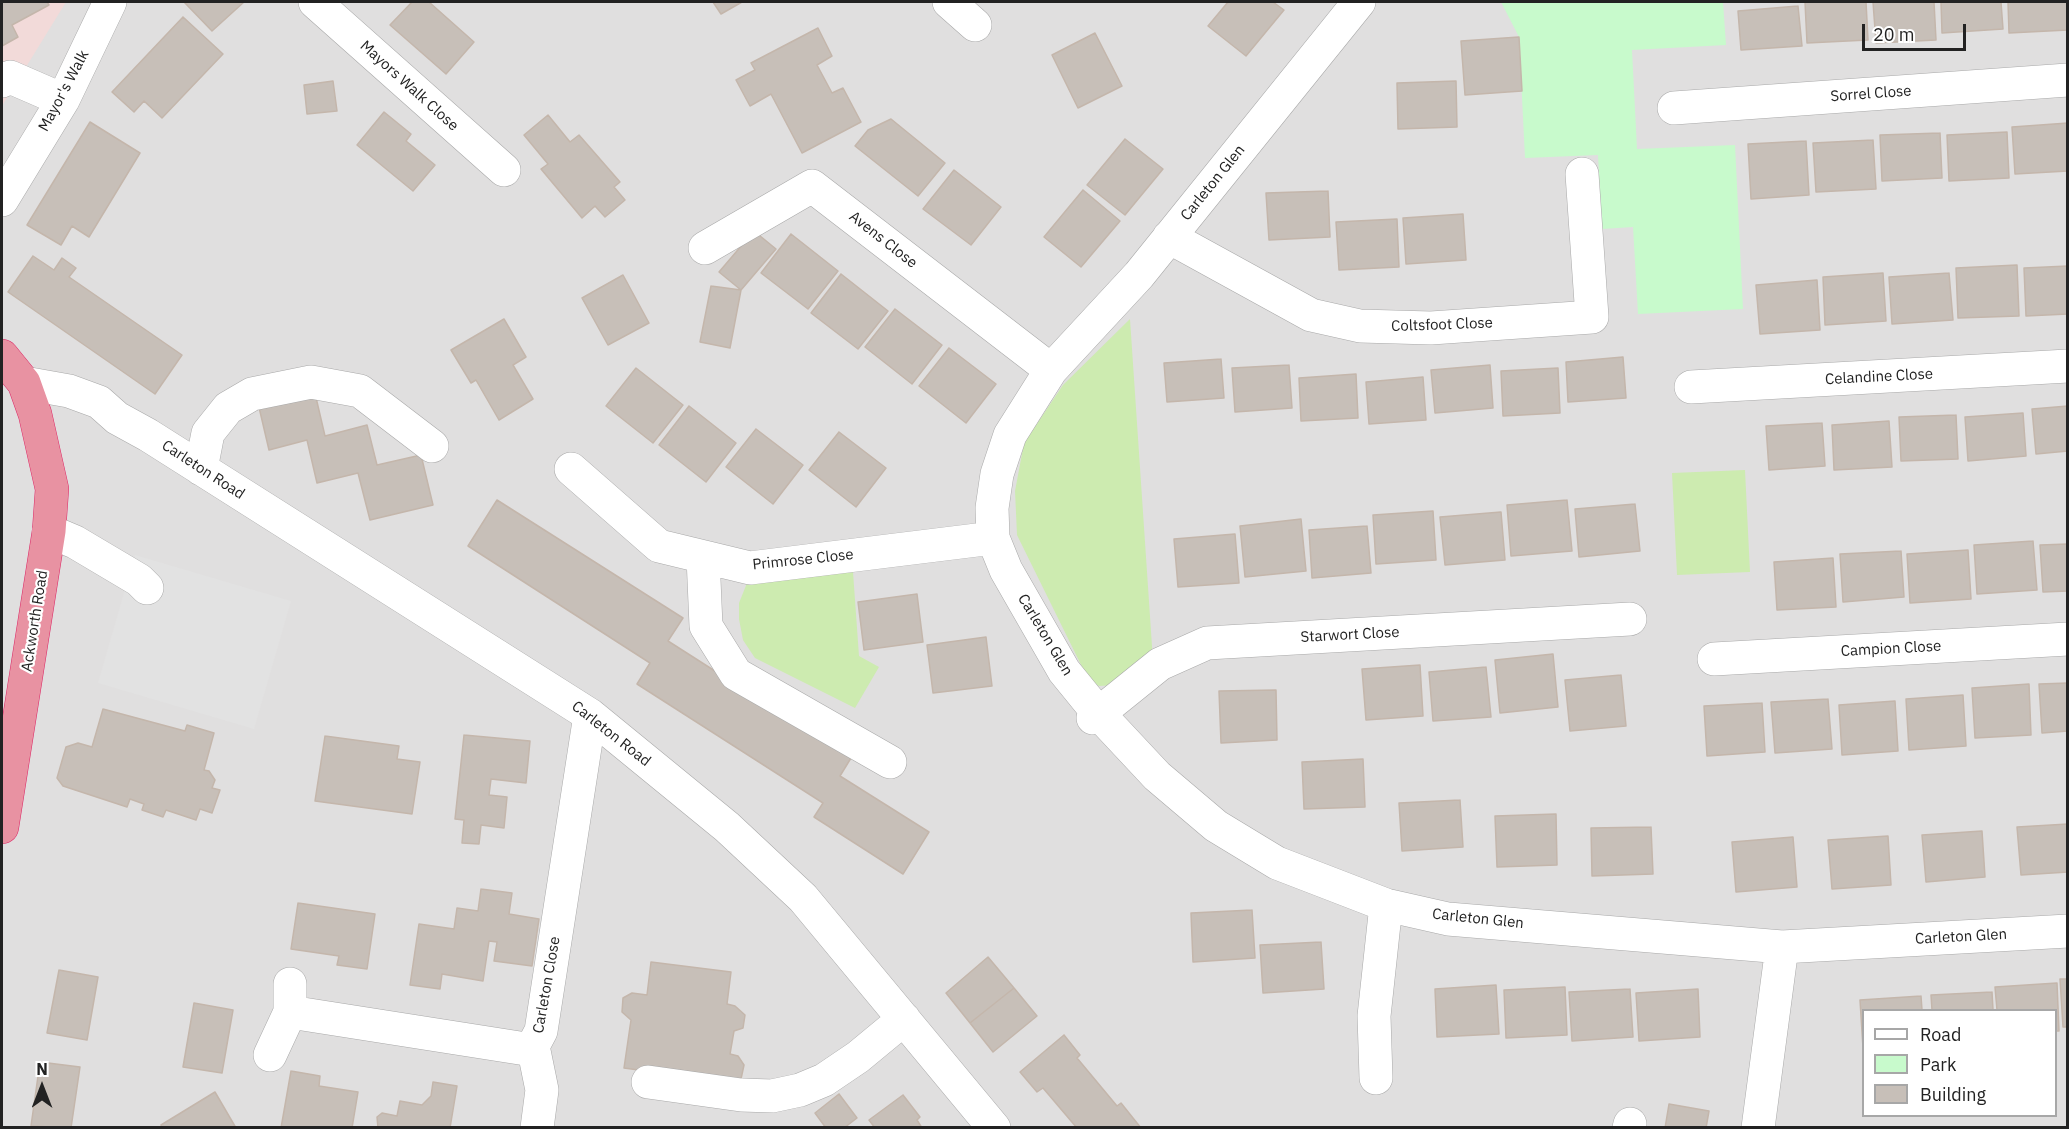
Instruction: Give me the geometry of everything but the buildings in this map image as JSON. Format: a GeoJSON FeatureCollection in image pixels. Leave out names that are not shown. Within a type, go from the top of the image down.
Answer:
{"type":"FeatureCollection","features":[{"type":"Feature","properties":{"kind":"highway","name":"Ackworth Road"},"geometry":{"type":"LineString","coordinates":[[2,356],[24,383],[36,414],[52,489],[49,531],[3,807]]}},
{"type":"Feature","properties":{"kind":"street","name":"Mayor's Walk"},"geometry":{"type":"LineString","coordinates":[[6,188],[63,100],[110,2]]}},
{"type":"Feature","properties":{"kind":"street","name":"Mayors Walk Close"},"geometry":{"type":"LineString","coordinates":[[315,2],[504,170]]}},
{"type":"Feature","properties":{"kind":"street"},"geometry":{"type":"LineString","coordinates":[[949,2],[975,25]]}},
{"type":"Feature","properties":{"kind":"street","name":"Carleton Glen"},"geometry":{"type":"LineString","coordinates":[[1359,2],[1139,275],[1051,370],[1010,435],[997,474],[992,508],[993,538],[1006,570],[1064,671],[1096,716],[1157,777],[1216,826],[1277,863],[1386,905],[1448,919],[1782,947],[2067,931]]}},
{"type":"Feature","properties":{"kind":"street"},"geometry":{"type":"LineString","coordinates":[[2,81],[10,77],[63,100]]}},
{"type":"Feature","properties":{"kind":"street","name":"Sorrel Close"},"geometry":{"type":"LineString","coordinates":[[1674,108],[2067,80]]}},
{"type":"Feature","properties":{"kind":"street","name":"Coltsfoot Close"},"geometry":{"type":"LineString","coordinates":[[1169,237],[1311,315],[1360,326],[1431,328],[1592,317],[1582,174]]}},
{"type":"Feature","properties":{"kind":"street","name":"Avens Close"},"geometry":{"type":"LineString","coordinates":[[705,248],[812,186],[1051,370]]}},
{"type":"Feature","properties":{"kind":"street","name":"Celandine Close"},"geometry":{"type":"LineString","coordinates":[[1692,387],[2067,366]]}},
{"type":"Feature","properties":{"kind":"street"},"geometry":{"type":"LineString","coordinates":[[201,469],[208,433],[228,408],[252,394],[311,382],[360,392],[432,446]]}},
{"type":"Feature","properties":{"kind":"street","name":"Carleton Road"},"geometry":{"type":"LineString","coordinates":[[24,383],[69,392],[99,402],[117,418],[148,435],[590,715],[727,827],[803,898],[994,1128]]}},
{"type":"Feature","properties":{"kind":"street","name":"Carleton Road"},"geometry":{"type":"LineString","coordinates":[[36,414],[90,407],[148,435]]}},
{"type":"Feature","properties":{"kind":"street","name":"Primrose Close"},"geometry":{"type":"LineString","coordinates":[[571,469],[659,546],[750,568],[993,538]]}},
{"type":"Feature","properties":{"kind":"street"},"geometry":{"type":"LineString","coordinates":[[49,531],[75,542],[139,580],[147,588]]}},
{"type":"Feature","properties":{"kind":"street"},"geometry":{"type":"LineString","coordinates":[[703,557],[706,626],[736,674],[890,762]]}},
{"type":"Feature","properties":{"kind":"street","name":"Starwort Close"},"geometry":{"type":"LineString","coordinates":[[1096,716],[1160,664],[1207,643],[1630,619]]}},
{"type":"Feature","properties":{"kind":"street","name":"Campion Close"},"geometry":{"type":"LineString","coordinates":[[1714,659],[2067,639]]}},
{"type":"Feature","properties":{"kind":"street","name":"Carleton Close"},"geometry":{"type":"LineString","coordinates":[[270,1055],[290,998],[526,1049],[533,1046],[542,1031],[590,715]]}},
{"type":"Feature","properties":{"kind":"street"},"geometry":{"type":"LineString","coordinates":[[1376,1078],[1374,1017],[1386,905]]}},
{"type":"Feature","properties":{"kind":"street"},"geometry":{"type":"LineString","coordinates":[[1758,1128],[1782,947]]}},
{"type":"Feature","properties":{"kind":"street"},"geometry":{"type":"LineString","coordinates":[[648,1082],[741,1095],[772,1096],[800,1090],[824,1080],[858,1057],[904,1019]]}},
{"type":"Feature","properties":{"kind":"street"},"geometry":{"type":"LineString","coordinates":[[533,1046],[542,1090],[537,1128]]}},
{"type":"Feature","properties":{"kind":"shaded area"},"geometry":{"type":"Polygon","coordinates":[[[2,2],[2067,2],[2067,1127],[2,1128],[2,2]]]}},
{"type":"Feature","properties":{"kind":"shaded area"},"geometry":{"type":"Polygon","coordinates":[[[2,2],[66,2],[2,106],[2,2]]]}},
{"type":"Feature","properties":{"kind":"shaded area"},"geometry":{"type":"Polygon","coordinates":[[[135,555],[291,601],[254,729],[98,683],[135,555]]]}},
{"type":"Feature","properties":{"kind":"green space"},"geometry":{"type":"Polygon","coordinates":[[[1501,2],[1723,2],[1726,45],[1632,50],[1637,149],[1735,145],[1743,309],[1638,314],[1633,227],[1602,229],[1598,155],[1525,158],[1519,37],[1501,2]]]}},
{"type":"Feature","properties":{"kind":"green space"},"geometry":{"type":"Polygon","coordinates":[[[1130,319],[1153,661],[1116,685],[1099,686],[1088,679],[1017,535],[1015,491],[1024,443],[1063,385],[1130,319]]]}},
{"type":"Feature","properties":{"kind":"green space"},"geometry":{"type":"Polygon","coordinates":[[[1745,470],[1750,572],[1677,575],[1672,473],[1745,470]]]}},
{"type":"Feature","properties":{"kind":"green space"},"geometry":{"type":"Polygon","coordinates":[[[853,572],[859,656],[879,667],[855,708],[755,658],[743,640],[739,619],[739,603],[747,583],[853,572]]]}}]}
